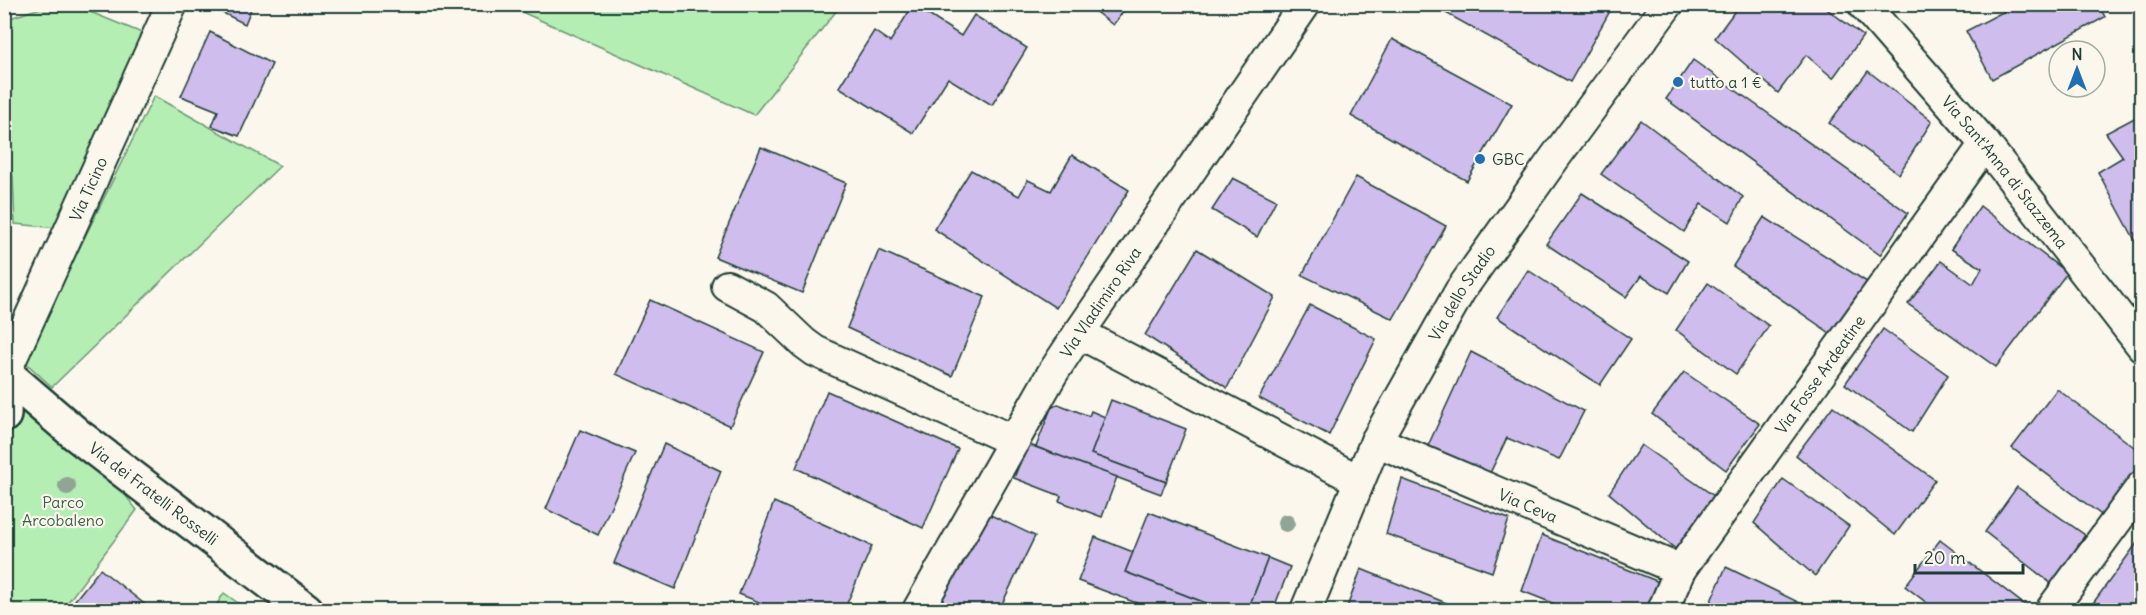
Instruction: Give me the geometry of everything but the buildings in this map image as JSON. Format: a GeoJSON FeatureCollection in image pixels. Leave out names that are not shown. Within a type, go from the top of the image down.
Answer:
{"type":"FeatureCollection","features":[{"type":"Feature","properties":{"kind":"street","name":"Via Ticino"},"geometry":{"type":"LineString","coordinates":[[5,368],[172,4]]}},
{"type":"Feature","properties":{"kind":"street","name":"Via Vladimiro Riva"},"geometry":{"type":"LineString","coordinates":[[918,610],[1014,441],[1079,333],[1305,4]]}},
{"type":"Feature","properties":{"kind":"street","name":"Via dello Stadio"},"geometry":{"type":"LineString","coordinates":[[1306,610],[1376,441],[1460,291],[1668,4]]}},
{"type":"Feature","properties":{"kind":"street","name":"Via Sant'Anna di Stazzema"},"geometry":{"type":"LineString","coordinates":[[1863,4],[1985,144],[2142,346]]}},
{"type":"Feature","properties":{"kind":"street","name":"Via Fosse Ardeatine"},"geometry":{"type":"LineString","coordinates":[[1663,610],[1680,570],[1985,144]]}},
{"type":"Feature","properties":{"kind":"street"},"geometry":{"type":"LineString","coordinates":[[727,286],[766,307],[815,351],[1014,441]]}},
{"type":"Feature","properties":{"kind":"street"},"geometry":{"type":"LineString","coordinates":[[1079,333],[1358,480]]}},
{"type":"Feature","properties":{"kind":"street"},"geometry":{"type":"LineString","coordinates":[[4,415],[5,368]]}},
{"type":"Feature","properties":{"kind":"street","name":"Via dei Fratelli Rosselli"},"geometry":{"type":"LineString","coordinates":[[5,368],[77,435],[306,610]]}},
{"type":"Feature","properties":{"kind":"street","name":"Via Ceva"},"geometry":{"type":"LineString","coordinates":[[1376,441],[1680,570]]}},
{"type":"Feature","properties":{"kind":"street"},"geometry":{"type":"LineString","coordinates":[[2051,610],[2142,486]]}},
{"type":"Feature","properties":{"kind":"green space"},"geometry":{"type":"Polygon","coordinates":[[[49,5],[73,5],[142,33],[58,228],[15,224],[13,177],[4,141],[4,20],[49,5]]]}},
{"type":"Feature","properties":{"kind":"green space"},"geometry":{"type":"Polygon","coordinates":[[[506,5],[841,5],[754,115],[506,5]]]}},
{"type":"Feature","properties":{"kind":"green space"},"geometry":{"type":"Polygon","coordinates":[[[154,96],[280,166],[52,387],[24,361],[154,96]]]}},
{"type":"Feature","properties":{"kind":"green space","name":"Parco Arcobaleno"},"geometry":{"type":"Polygon","coordinates":[[[23,367],[137,510],[62,610],[5,610],[5,457],[23,367]]]}},
{"type":"Feature","properties":{"kind":"green space"},"geometry":{"type":"Polygon","coordinates":[[[224,593],[248,610],[213,610],[224,593]]]}},
{"type":"Feature","properties":{"kind":"place","name":"tutto a 1 €"},"geometry":{"type":"Point","coordinates":[1678,82]}},
{"type":"Feature","properties":{"kind":"place","name":"GBC"},"geometry":{"type":"Point","coordinates":[1480,159]}}]}
